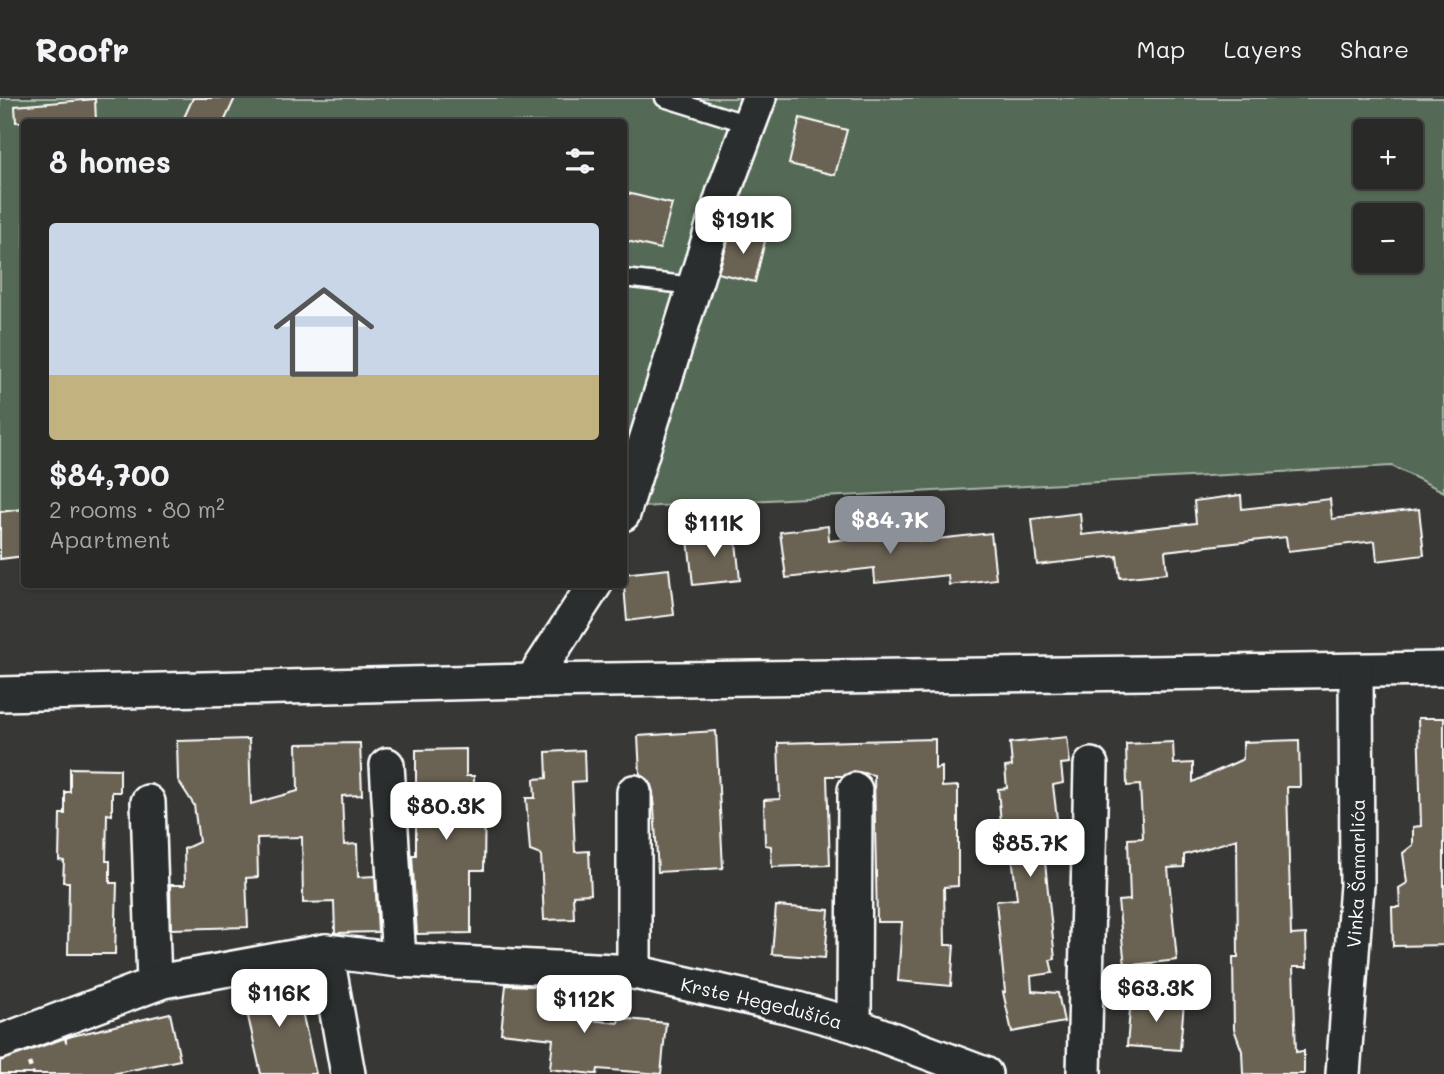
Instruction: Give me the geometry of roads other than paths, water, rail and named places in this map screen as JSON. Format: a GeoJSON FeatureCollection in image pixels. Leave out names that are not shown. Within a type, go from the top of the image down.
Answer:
{"type":"FeatureCollection","features":[{"type":"Feature","properties":{"kind":"street"},"geometry":{"type":"LineString","coordinates":[[627,500],[694,286],[753,111]]}},
{"type":"Feature","properties":{"kind":"street"},"geometry":{"type":"LineString","coordinates":[[532,681],[592,588]]}},
{"type":"Feature","properties":{"kind":"street"},"geometry":{"type":"LineString","coordinates":[[0,694],[532,681],[1444,669]]}},
{"type":"Feature","properties":{"kind":"street","name":"Vinka Šamarlića"},"geometry":{"type":"LineString","coordinates":[[1343,1074],[1357,885],[1356,671]]}},
{"type":"Feature","properties":{"kind":"street"},"geometry":{"type":"LineString","coordinates":[[387,765],[399,960]]}},
{"type":"Feature","properties":{"kind":"street"},"geometry":{"type":"LineString","coordinates":[[1084,1074],[1091,765]]}},
{"type":"Feature","properties":{"kind":"street"},"geometry":{"type":"LineString","coordinates":[[854,1025],[855,790]]}},
{"type":"Feature","properties":{"kind":"street"},"geometry":{"type":"LineString","coordinates":[[634,792],[634,972]]}},
{"type":"Feature","properties":{"kind":"street"},"geometry":{"type":"LineString","coordinates":[[148,802],[154,984]]}},
{"type":"Feature","properties":{"kind":"street"},"geometry":{"type":"LineString","coordinates":[[326,951],[348,1074]]}},
{"type":"Feature","properties":{"kind":"street","name":"Krste Hegedušića"},"geometry":{"type":"LineString","coordinates":[[0,1042],[154,984],[326,951],[399,960],[634,972],[790,1007],[854,1025],[985,1074]]}},
{"type":"Feature","properties":{"kind":"lane"},"geometry":{"type":"LineString","coordinates":[[664,98],[753,111]]}},
{"type":"Feature","properties":{"kind":"lane"},"geometry":{"type":"LineString","coordinates":[[627,278],[694,286]]}}]}
